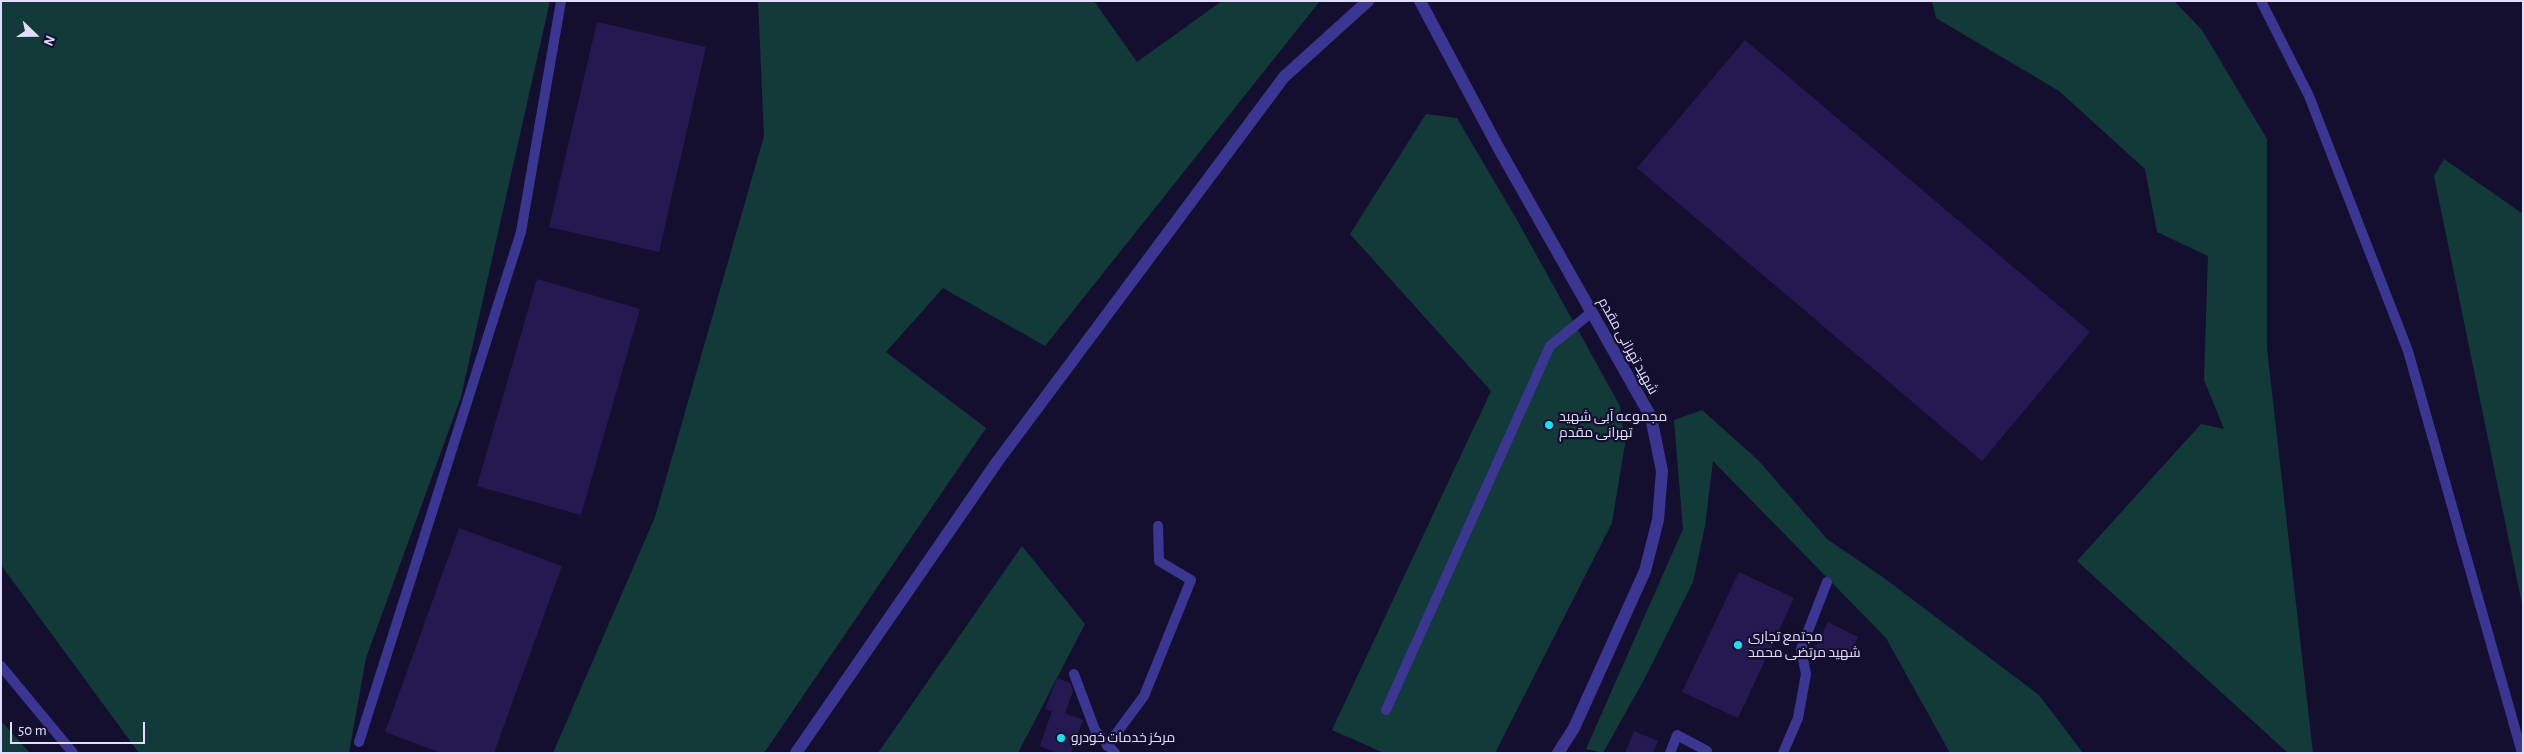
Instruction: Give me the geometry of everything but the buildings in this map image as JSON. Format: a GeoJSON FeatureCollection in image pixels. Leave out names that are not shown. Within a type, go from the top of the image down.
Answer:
{"type":"FeatureCollection","features":[{"type":"Feature","properties":{"kind":"street"},"geometry":{"type":"LineString","coordinates":[[796,753],[996,462],[1284,77],[1368,1]]}},
{"type":"Feature","properties":{"kind":"street","name":"شهید تهرانی مقدم"},"geometry":{"type":"LineString","coordinates":[[1420,1],[1498,146],[1651,417],[1662,471],[1658,520],[1645,571],[1574,728],[1558,753]]}},
{"type":"Feature","properties":{"kind":"street","name":"شهید تهرانی مقدم"},"geometry":{"type":"LineString","coordinates":[[1568,753],[1574,728]]}},
{"type":"Feature","properties":{"kind":"lane"},"geometry":{"type":"LineString","coordinates":[[360,742],[521,232],[561,1]]}},
{"type":"Feature","properties":{"kind":"lane"},"geometry":{"type":"LineString","coordinates":[[2261,1],[2309,96],[2408,351],[2522,753]]}},
{"type":"Feature","properties":{"kind":"lane"},"geometry":{"type":"LineString","coordinates":[[1386,710],[1550,346],[1592,312]]}},
{"type":"Feature","properties":{"kind":"lane"},"geometry":{"type":"LineString","coordinates":[[1074,674],[1094,730],[1111,749],[1144,696],[1191,580],[1159,561],[1158,526]]}},
{"type":"Feature","properties":{"kind":"lane"},"geometry":{"type":"LineString","coordinates":[[1783,753],[1798,718],[1806,674],[1801,649],[1828,582]]}},
{"type":"Feature","properties":{"kind":"lane"},"geometry":{"type":"LineString","coordinates":[[1,666],[73,753]]}},
{"type":"Feature","properties":{"kind":"lane"},"geometry":{"type":"LineString","coordinates":[[1670,753],[1677,735],[1707,750],[1706,753]]}},
{"type":"Feature","properties":{"kind":"green space"},"geometry":{"type":"Polygon","coordinates":[[[1,1],[550,1],[461,397],[366,658],[349,753],[139,753],[1,565],[1,1]]]}},
{"type":"Feature","properties":{"kind":"green space"},"geometry":{"type":"Polygon","coordinates":[[[758,1],[1094,1],[1137,62],[1222,1],[1320,1],[1045,346],[943,288],[886,352],[986,428],[764,753],[553,753],[655,517],[764,136],[758,1]]]}},
{"type":"Feature","properties":{"kind":"green space"},"geometry":{"type":"Polygon","coordinates":[[[1929,1],[2174,1],[2202,30],[2267,139],[2267,349],[2313,753],[2288,753],[2077,561],[2201,424],[2224,429],[2204,380],[2208,256],[2157,232],[2145,169],[2059,91],[1936,18],[1932,2],[1929,1]]]}},
{"type":"Feature","properties":{"kind":"green space","name":"مجموعه آبی شهید تهرانی مقدم"},"geometry":{"type":"Polygon","coordinates":[[[1426,114],[1457,118],[1517,220],[1620,406],[1625,444],[1612,523],[1495,753],[1384,753],[1332,730],[1491,391],[1350,234],[1426,114]]]}},
{"type":"Feature","properties":{"kind":"green space"},"geometry":{"type":"Polygon","coordinates":[[[2444,159],[2523,214],[2523,609],[2434,176],[2444,159]]]}},
{"type":"Feature","properties":{"kind":"green space"},"geometry":{"type":"Polygon","coordinates":[[[1702,410],[1758,460],[1827,539],[1884,578],[2039,695],[2083,753],[1950,753],[1886,638],[1713,461],[1705,526],[1693,582],[1646,676],[1603,753],[1586,749],[1683,529],[1674,420],[1702,410]]]}},
{"type":"Feature","properties":{"kind":"green space"},"geometry":{"type":"Polygon","coordinates":[[[1022,546],[1085,624],[1018,753],[878,753],[1022,546]]]}},
{"type":"Feature","properties":{"kind":"green space"},"geometry":{"type":"Polygon","coordinates":[[[1,721],[30,753],[1,753],[1,721]]]}},
{"type":"Feature","properties":{"kind":"place","name":"مجموعه آبی شهید تهرانی مقدم"},"geometry":{"type":"Point","coordinates":[1549,425]}},
{"type":"Feature","properties":{"kind":"place","name":"مجتمع تجاری شهید مرتضی محمد"},"geometry":{"type":"Point","coordinates":[1738,645]}},
{"type":"Feature","properties":{"kind":"place","name":"مرکز خدمات خودرو"},"geometry":{"type":"Point","coordinates":[1061,738]}}]}
